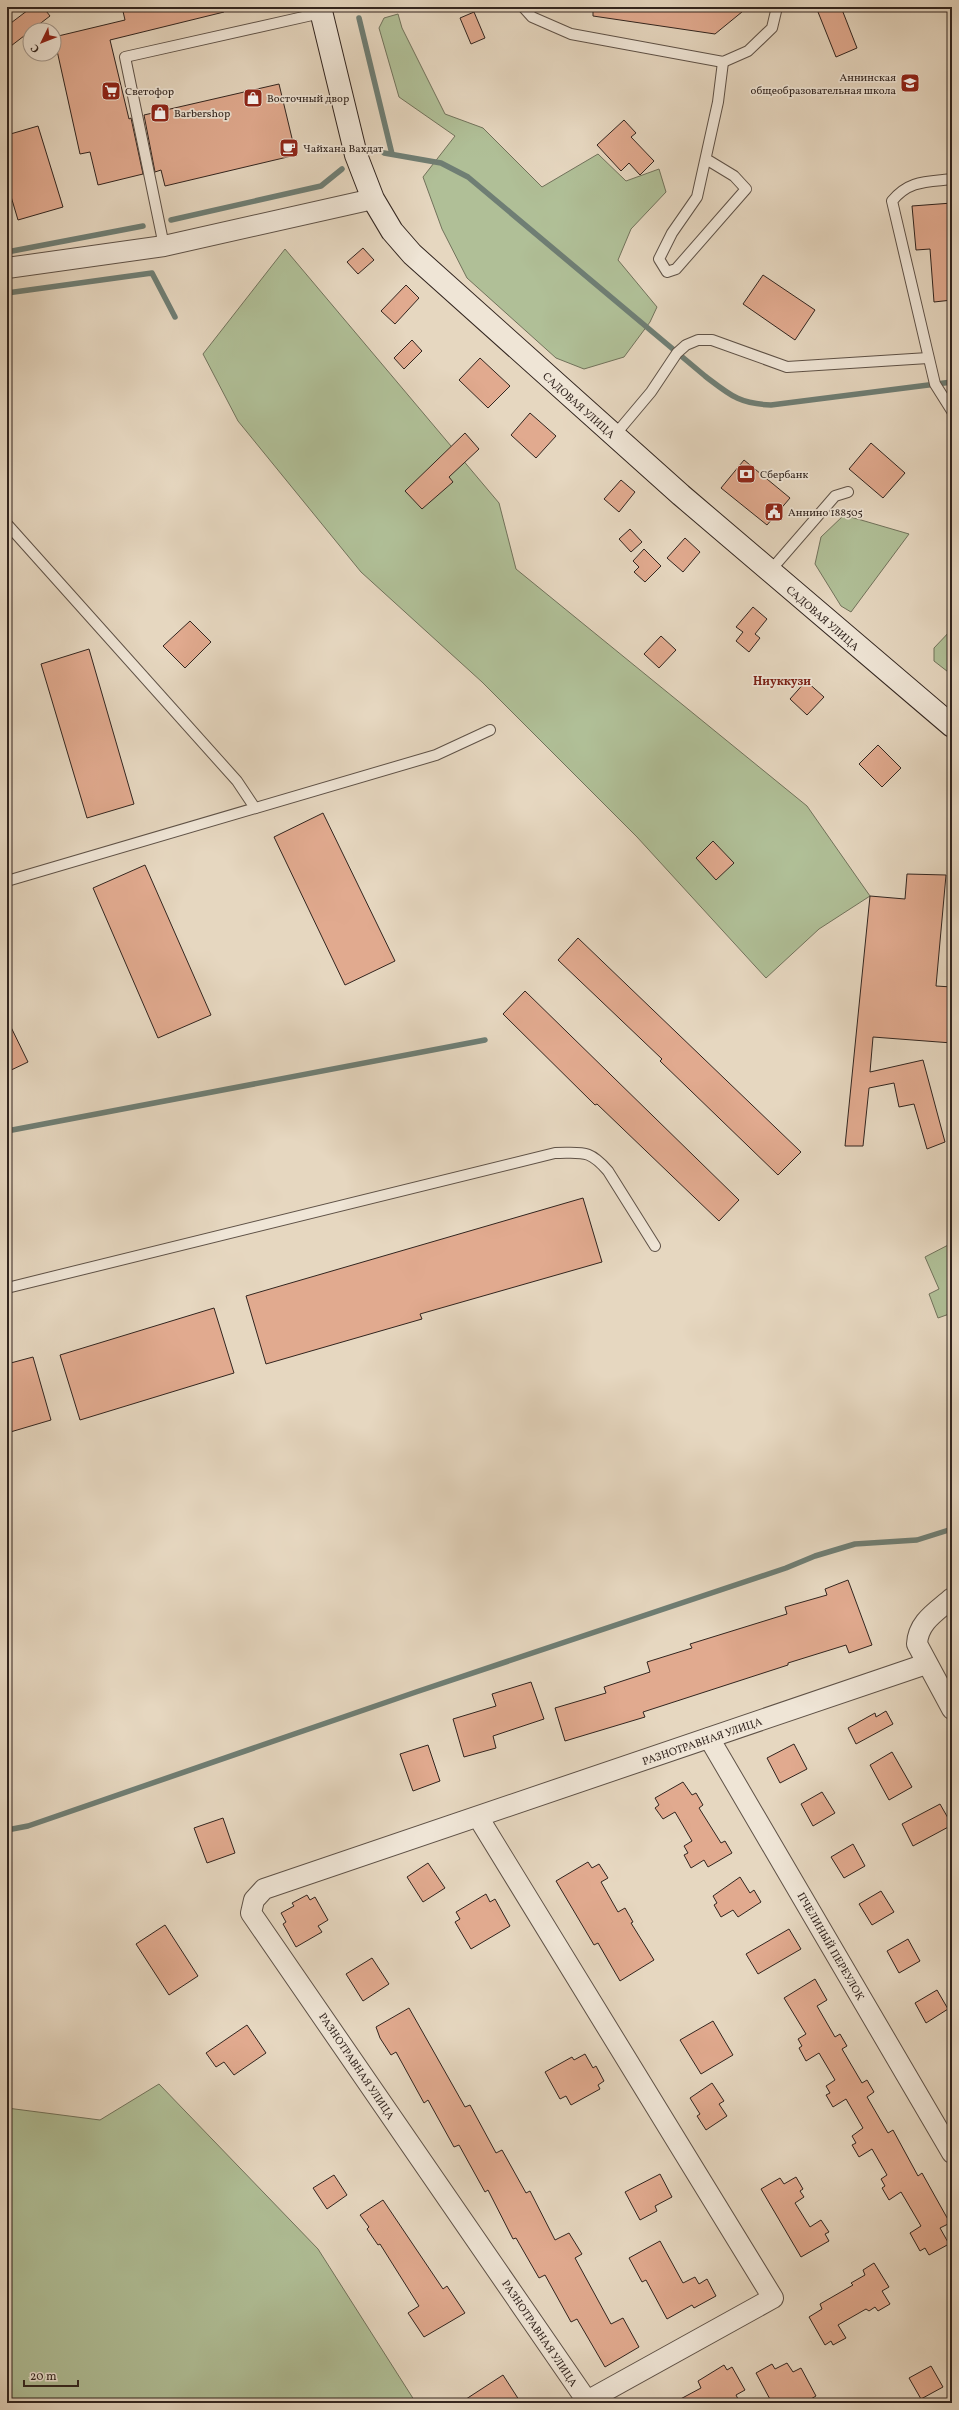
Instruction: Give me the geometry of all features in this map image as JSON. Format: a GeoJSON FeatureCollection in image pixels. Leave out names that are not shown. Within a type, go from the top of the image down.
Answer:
{"type":"FeatureCollection","features":[{"type":"Feature","properties":{"kind":"main road","name":"САДОВАЯ УЛИЦА"},"geometry":{"type":"LineString","coordinates":[[320,10],[356,155],[373,199],[392,230],[438,279],[614,436],[770,572],[952,726]]}},
{"type":"Feature","properties":{"kind":"street"},"geometry":{"type":"LineString","coordinates":[[7,268],[164,246],[373,199]]}},
{"type":"Feature","properties":{"kind":"street"},"geometry":{"type":"LineString","coordinates":[[952,1598],[918,1632],[917,1644],[926,1664],[952,1708]]}},
{"type":"Feature","properties":{"kind":"street","name":"РАЗНОТРАВНАЯ УЛИЦА"},"geometry":{"type":"LineString","coordinates":[[478,1817],[773,2298],[587,2401],[252,1913],[254,1900],[264,1890],[926,1664]]}},
{"type":"Feature","properties":{"kind":"street","name":"ПЧЕЛИНЫЙ ПЕРЕУЛОК"},"geometry":{"type":"LineString","coordinates":[[709,1738],[952,2153]]}},
{"type":"Feature","properties":{"kind":"lane"},"geometry":{"type":"LineString","coordinates":[[523,7],[532,17],[571,34],[724,62],[748,51],[772,28],[777,7]]}},
{"type":"Feature","properties":{"kind":"lane"},"geometry":{"type":"LineString","coordinates":[[164,246],[125,57],[320,10]]}},
{"type":"Feature","properties":{"kind":"lane"},"geometry":{"type":"LineString","coordinates":[[706,159],[734,176],[746,189],[676,268],[666,272],[659,259],[672,233],[697,197],[718,102],[724,62]]}},
{"type":"Feature","properties":{"kind":"lane"},"geometry":{"type":"LineString","coordinates":[[952,179],[912,184],[901,190],[892,201],[935,384],[952,411]]}},
{"type":"Feature","properties":{"kind":"lane"},"geometry":{"type":"LineString","coordinates":[[614,436],[651,392],[677,353],[686,345],[698,340],[712,340],[787,367],[928,358]]}},
{"type":"Feature","properties":{"kind":"lane"},"geometry":{"type":"LineString","coordinates":[[770,572],[835,496],[848,492]]}},
{"type":"Feature","properties":{"kind":"lane"},"geometry":{"type":"LineString","coordinates":[[7,524],[237,781],[255,808]]}},
{"type":"Feature","properties":{"kind":"lane"},"geometry":{"type":"LineString","coordinates":[[7,880],[436,755],[490,730]]}},
{"type":"Feature","properties":{"kind":"lane"},"geometry":{"type":"LineString","coordinates":[[7,1288],[555,1153],[587,1153],[598,1160],[608,1171],[655,1246]]}},
{"type":"Feature","properties":{"kind":"green space"},"geometry":{"type":"Polygon","coordinates":[[[398,14],[402,28],[445,114],[483,128],[542,187],[598,154],[626,181],[659,169],[666,192],[631,229],[618,260],[657,307],[650,322],[624,357],[584,369],[556,358],[467,278],[442,229],[423,177],[455,136],[399,97],[379,28],[384,18],[398,14]]]}},
{"type":"Feature","properties":{"kind":"green space"},"geometry":{"type":"Polygon","coordinates":[[[285,249],[499,503],[516,569],[807,806],[870,896],[819,929],[766,978],[637,837],[482,682],[361,572],[238,421],[203,354],[285,249]]]}},
{"type":"Feature","properties":{"kind":"green space"},"geometry":{"type":"Polygon","coordinates":[[[844,515],[909,534],[851,612],[841,606],[815,564],[821,537],[844,515]]]}},
{"type":"Feature","properties":{"kind":"green space"},"geometry":{"type":"Polygon","coordinates":[[[952,629],[952,675],[934,661],[934,648],[952,629]]]}},
{"type":"Feature","properties":{"kind":"green space"},"geometry":{"type":"Polygon","coordinates":[[[952,1243],[952,1313],[938,1318],[929,1294],[939,1289],[925,1257],[952,1243]]]}},
{"type":"Feature","properties":{"kind":"green space"},"geometry":{"type":"Polygon","coordinates":[[[159,2084],[318,2249],[416,2403],[7,2403],[7,2108],[100,2120],[159,2084]]]}},
{"type":"Feature","properties":{"kind":"building"},"geometry":{"type":"Polygon","coordinates":[[[32,7],[43,7],[50,16],[42,22],[22,22],[22,37],[7,49],[7,26],[32,7]]]}},
{"type":"Feature","properties":{"kind":"building"},"geometry":{"type":"Polygon","coordinates":[[[122,7],[224,7],[224,12],[110,40],[129,119],[131,118],[143,174],[98,185],[90,152],[80,154],[60,62],[62,62],[62,35],[125,20],[122,7]]]}},
{"type":"Feature","properties":{"kind":"building"},"geometry":{"type":"Polygon","coordinates":[[[593,7],[748,7],[715,34],[593,16],[593,7]]]}},
{"type":"Feature","properties":{"kind":"building"},"geometry":{"type":"Polygon","coordinates":[[[816,7],[841,7],[857,48],[836,57],[816,7]]]}},
{"type":"Feature","properties":{"kind":"building"},"geometry":{"type":"Polygon","coordinates":[[[474,12],[485,38],[471,44],[460,18],[474,12]]]}},
{"type":"Feature","properties":{"kind":"building"},"geometry":{"type":"Polygon","coordinates":[[[279,84],[296,155],[165,186],[161,170],[155,172],[144,115],[279,84]]]}},
{"type":"Feature","properties":{"kind":"building"},"geometry":{"type":"Polygon","coordinates":[[[624,120],[636,133],[631,137],[654,161],[640,175],[629,163],[621,171],[597,145],[624,120]]]}},
{"type":"Feature","properties":{"kind":"building"},"geometry":{"type":"Polygon","coordinates":[[[38,126],[63,207],[18,220],[7,183],[7,135],[38,126]]]}},
{"type":"Feature","properties":{"kind":"building"},"geometry":{"type":"Polygon","coordinates":[[[952,203],[952,300],[934,302],[930,249],[916,250],[912,206],[952,203]]]}},
{"type":"Feature","properties":{"kind":"building"},"geometry":{"type":"Polygon","coordinates":[[[363,248],[374,260],[358,274],[347,262],[363,248]]]}},
{"type":"Feature","properties":{"kind":"building"},"geometry":{"type":"Polygon","coordinates":[[[763,275],[815,310],[795,340],[743,304],[763,275]]]}},
{"type":"Feature","properties":{"kind":"building"},"geometry":{"type":"Polygon","coordinates":[[[406,285],[419,298],[395,324],[381,311],[406,285]]]}},
{"type":"Feature","properties":{"kind":"building"},"geometry":{"type":"Polygon","coordinates":[[[412,340],[422,351],[404,369],[394,358],[412,340]]]}},
{"type":"Feature","properties":{"kind":"building"},"geometry":{"type":"Polygon","coordinates":[[[480,358],[510,386],[488,408],[459,380],[480,358]]]}},
{"type":"Feature","properties":{"kind":"building"},"geometry":{"type":"Polygon","coordinates":[[[530,413],[556,436],[536,458],[511,435],[530,413]]]}},
{"type":"Feature","properties":{"kind":"building"},"geometry":{"type":"Polygon","coordinates":[[[465,433],[479,449],[449,477],[453,482],[422,509],[405,491],[465,433]]]}},
{"type":"Feature","properties":{"kind":"building"},"geometry":{"type":"Polygon","coordinates":[[[871,443],[905,473],[883,498],[849,469],[871,443]]]}},
{"type":"Feature","properties":{"kind":"building"},"geometry":{"type":"Polygon","coordinates":[[[744,460],[790,498],[767,525],[721,488],[744,460]]]}},
{"type":"Feature","properties":{"kind":"building"},"geometry":{"type":"Polygon","coordinates":[[[621,480],[635,492],[619,512],[604,499],[621,480]]]}},
{"type":"Feature","properties":{"kind":"building"},"geometry":{"type":"Polygon","coordinates":[[[630,529],[642,542],[631,552],[619,539],[630,529]]]}},
{"type":"Feature","properties":{"kind":"building"},"geometry":{"type":"Polygon","coordinates":[[[685,538],[700,552],[683,572],[667,558],[685,538]]]}},
{"type":"Feature","properties":{"kind":"building"},"geometry":{"type":"Polygon","coordinates":[[[644,549],[661,566],[645,582],[634,572],[639,567],[633,561],[644,549]]]}},
{"type":"Feature","properties":{"kind":"building"},"geometry":{"type":"Polygon","coordinates":[[[753,607],[767,619],[755,634],[760,638],[749,652],[736,641],[743,632],[736,627],[753,607]]]}},
{"type":"Feature","properties":{"kind":"building"},"geometry":{"type":"Polygon","coordinates":[[[190,621],[211,642],[185,668],[163,646],[190,621]]]}},
{"type":"Feature","properties":{"kind":"building"},"geometry":{"type":"Polygon","coordinates":[[[661,636],[676,650],[659,668],[644,654],[661,636]]]}},
{"type":"Feature","properties":{"kind":"building"},"geometry":{"type":"Polygon","coordinates":[[[89,649],[134,804],[87,818],[41,664],[89,649]]]}},
{"type":"Feature","properties":{"kind":"building"},"geometry":{"type":"Polygon","coordinates":[[[806,681],[824,697],[807,715],[790,699],[806,681]]]}},
{"type":"Feature","properties":{"kind":"building"},"geometry":{"type":"Polygon","coordinates":[[[878,745],[901,768],[882,787],[859,764],[878,745]]]}},
{"type":"Feature","properties":{"kind":"building"},"geometry":{"type":"Polygon","coordinates":[[[323,813],[395,961],[345,985],[274,837],[323,813]]]}},
{"type":"Feature","properties":{"kind":"building"},"geometry":{"type":"Polygon","coordinates":[[[713,841],[734,863],[716,880],[696,858],[713,841]]]}},
{"type":"Feature","properties":{"kind":"building"},"geometry":{"type":"Polygon","coordinates":[[[145,865],[211,1015],[158,1038],[93,888],[145,865]]]}},
{"type":"Feature","properties":{"kind":"building"},"geometry":{"type":"Polygon","coordinates":[[[907,874],[946,875],[936,986],[952,987],[952,1043],[873,1037],[870,1072],[923,1060],[945,1142],[927,1149],[914,1104],[899,1107],[894,1083],[869,1088],[863,1146],[845,1146],[870,896],[905,899],[907,874]]]}},
{"type":"Feature","properties":{"kind":"building"},"geometry":{"type":"Polygon","coordinates":[[[578,938],[801,1152],[778,1175],[660,1061],[662,1059],[558,960],[578,938]]]}},
{"type":"Feature","properties":{"kind":"building"},"geometry":{"type":"Polygon","coordinates":[[[525,991],[739,1200],[719,1221],[597,1104],[595,1105],[503,1014],[525,991]]]}},
{"type":"Feature","properties":{"kind":"building"},"geometry":{"type":"Polygon","coordinates":[[[7,1019],[28,1062],[7,1072],[7,1019]]]}},
{"type":"Feature","properties":{"kind":"building"},"geometry":{"type":"Polygon","coordinates":[[[583,1198],[602,1262],[420,1314],[422,1319],[266,1364],[246,1296],[583,1198]]]}},
{"type":"Feature","properties":{"kind":"building"},"geometry":{"type":"Polygon","coordinates":[[[214,1308],[234,1373],[80,1420],[60,1355],[214,1308]]]}},
{"type":"Feature","properties":{"kind":"building"},"geometry":{"type":"Polygon","coordinates":[[[33,1357],[51,1420],[7,1433],[7,1364],[33,1357]]]}},
{"type":"Feature","properties":{"kind":"building"},"geometry":{"type":"Polygon","coordinates":[[[848,1580],[872,1645],[849,1653],[846,1645],[788,1663],[788,1665],[643,1712],[645,1717],[565,1741],[555,1708],[606,1693],[604,1687],[650,1672],[647,1662],[692,1648],[690,1644],[787,1614],[785,1607],[827,1595],[825,1589],[848,1580]]]}},
{"type":"Feature","properties":{"kind":"building"},"geometry":{"type":"Polygon","coordinates":[[[531,1682],[544,1719],[493,1736],[496,1748],[464,1757],[453,1719],[496,1706],[492,1694],[531,1682]]]}},
{"type":"Feature","properties":{"kind":"building"},"geometry":{"type":"Polygon","coordinates":[[[886,1711],[893,1724],[856,1744],[848,1728],[875,1713],[876,1717],[886,1711]]]}},
{"type":"Feature","properties":{"kind":"building"},"geometry":{"type":"Polygon","coordinates":[[[794,1744],[807,1769],[780,1783],[767,1758],[794,1744]]]}},
{"type":"Feature","properties":{"kind":"building"},"geometry":{"type":"Polygon","coordinates":[[[428,1745],[440,1781],[413,1791],[400,1754],[428,1745]]]}},
{"type":"Feature","properties":{"kind":"building"},"geometry":{"type":"Polygon","coordinates":[[[892,1752],[912,1787],[889,1800],[870,1765],[892,1752]]]}},
{"type":"Feature","properties":{"kind":"building"},"geometry":{"type":"Polygon","coordinates":[[[683,1782],[692,1795],[696,1793],[703,1805],[699,1808],[721,1843],[725,1841],[732,1853],[708,1867],[704,1860],[691,1868],[684,1855],[688,1853],[684,1846],[692,1841],[675,1812],[663,1819],[655,1808],[659,1805],[655,1798],[683,1782]]]}},
{"type":"Feature","properties":{"kind":"building"},"geometry":{"type":"Polygon","coordinates":[[[822,1792],[835,1813],[813,1826],[801,1804],[822,1792]]]}},
{"type":"Feature","properties":{"kind":"building"},"geometry":{"type":"Polygon","coordinates":[[[940,1804],[952,1825],[913,1846],[902,1824],[940,1804]]]}},
{"type":"Feature","properties":{"kind":"building"},"geometry":{"type":"Polygon","coordinates":[[[223,1818],[235,1853],[207,1863],[194,1828],[223,1818]]]}},
{"type":"Feature","properties":{"kind":"building"},"geometry":{"type":"Polygon","coordinates":[[[853,1844],[865,1866],[844,1878],[831,1857],[853,1844]]]}},
{"type":"Feature","properties":{"kind":"building"},"geometry":{"type":"Polygon","coordinates":[[[588,1862],[592,1868],[599,1864],[608,1878],[601,1882],[618,1912],[625,1908],[633,1922],[631,1923],[654,1960],[620,1981],[598,1943],[594,1945],[556,1881],[588,1862]]]}},
{"type":"Feature","properties":{"kind":"building"},"geometry":{"type":"Polygon","coordinates":[[[428,1863],[445,1888],[423,1902],[407,1877],[428,1863]]]}},
{"type":"Feature","properties":{"kind":"building"},"geometry":{"type":"Polygon","coordinates":[[[740,1877],[750,1893],[754,1890],[761,1902],[738,1917],[733,1910],[721,1917],[714,1905],[717,1903],[713,1896],[740,1877]]]}},
{"type":"Feature","properties":{"kind":"building"},"geometry":{"type":"Polygon","coordinates":[[[881,1891],[894,1912],[872,1925],[859,1904],[881,1891]]]}},
{"type":"Feature","properties":{"kind":"building"},"geometry":{"type":"Polygon","coordinates":[[[486,1894],[490,1902],[495,1899],[510,1926],[471,1949],[455,1922],[460,1919],[456,1912],[486,1894]]]}},
{"type":"Feature","properties":{"kind":"building"},"geometry":{"type":"Polygon","coordinates":[[[307,1895],[310,1900],[315,1897],[328,1920],[318,1926],[322,1932],[296,1947],[283,1924],[286,1922],[281,1913],[294,1906],[292,1903],[307,1895]]]}},
{"type":"Feature","properties":{"kind":"building"},"geometry":{"type":"Polygon","coordinates":[[[165,1925],[198,1976],[169,1995],[136,1944],[165,1925]]]}},
{"type":"Feature","properties":{"kind":"building"},"geometry":{"type":"Polygon","coordinates":[[[789,1929],[801,1949],[758,1974],[746,1954],[789,1929]]]}},
{"type":"Feature","properties":{"kind":"building"},"geometry":{"type":"Polygon","coordinates":[[[908,1939],[920,1961],[899,1973],[887,1951],[908,1939]]]}},
{"type":"Feature","properties":{"kind":"building"},"geometry":{"type":"Polygon","coordinates":[[[372,1958],[389,1984],[363,2001],[346,1974],[372,1958]]]}},
{"type":"Feature","properties":{"kind":"building"},"geometry":{"type":"Polygon","coordinates":[[[815,1979],[827,2000],[817,2006],[835,2037],[840,2034],[847,2046],[842,2049],[862,2083],[867,2080],[874,2092],[867,2097],[888,2133],[893,2130],[918,2176],[922,2173],[950,2223],[940,2228],[949,2244],[929,2255],[925,2248],[920,2251],[910,2233],[921,2226],[901,2192],[889,2200],[882,2188],[885,2186],[881,2179],[887,2175],[872,2149],[859,2157],[852,2145],[856,2143],[852,2136],[863,2128],[846,2099],[833,2107],[826,2095],[830,2093],[826,2086],[835,2080],[819,2053],[806,2061],[799,2048],[802,2046],[798,2039],[806,2034],[784,1998],[815,1979]]]}},
{"type":"Feature","properties":{"kind":"building"},"geometry":{"type":"Polygon","coordinates":[[[937,1990],[948,2009],[926,2023],[915,2003],[937,1990]]]}},
{"type":"Feature","properties":{"kind":"building"},"geometry":{"type":"Polygon","coordinates":[[[409,2008],[465,2107],[470,2105],[496,2153],[502,2150],[526,2193],[530,2191],[555,2240],[569,2233],[582,2254],[575,2258],[611,2324],[623,2318],[639,2347],[605,2367],[577,2319],[571,2322],[545,2275],[539,2278],[516,2238],[513,2239],[488,2190],[485,2192],[459,2145],[454,2147],[428,2100],[424,2103],[396,2052],[391,2055],[380,2038],[376,2027],[409,2008]]]}},
{"type":"Feature","properties":{"kind":"building"},"geometry":{"type":"Polygon","coordinates":[[[713,2021],[733,2055],[701,2074],[680,2040],[713,2021]]]}},
{"type":"Feature","properties":{"kind":"building"},"geometry":{"type":"Polygon","coordinates":[[[247,2025],[266,2053],[234,2075],[224,2062],[216,2067],[206,2053],[247,2025]]]}},
{"type":"Feature","properties":{"kind":"building"},"geometry":{"type":"Polygon","coordinates":[[[585,2054],[593,2068],[596,2066],[604,2081],[598,2085],[600,2089],[571,2105],[566,2096],[560,2099],[545,2072],[572,2057],[574,2060],[585,2054]]]}},
{"type":"Feature","properties":{"kind":"building"},"geometry":{"type":"Polygon","coordinates":[[[712,2083],[724,2101],[719,2104],[727,2116],[706,2130],[697,2116],[700,2114],[690,2098],[712,2083]]]}},
{"type":"Feature","properties":{"kind":"building"},"geometry":{"type":"Polygon","coordinates":[[[660,2174],[672,2197],[655,2206],[657,2211],[640,2220],[625,2192],[660,2174]]]}},
{"type":"Feature","properties":{"kind":"building"},"geometry":{"type":"Polygon","coordinates":[[[334,2175],[347,2195],[327,2209],[313,2188],[334,2175]]]}},
{"type":"Feature","properties":{"kind":"building"},"geometry":{"type":"Polygon","coordinates":[[[796,2177],[803,2189],[800,2191],[804,2197],[795,2203],[810,2227],[821,2220],[829,2232],[825,2234],[829,2241],[801,2257],[761,2189],[780,2178],[784,2184],[796,2177]]]}},
{"type":"Feature","properties":{"kind":"building"},"geometry":{"type":"Polygon","coordinates":[[[383,2200],[443,2289],[447,2286],[465,2313],[424,2337],[408,2313],[419,2306],[380,2244],[378,2245],[367,2229],[369,2227],[360,2215],[383,2200]]]}},
{"type":"Feature","properties":{"kind":"building"},"geometry":{"type":"Polygon","coordinates":[[[660,2241],[683,2283],[695,2277],[699,2284],[707,2279],[716,2296],[694,2308],[692,2305],[667,2319],[646,2280],[642,2282],[629,2258],[660,2241]]]}},
{"type":"Feature","properties":{"kind":"building"},"geometry":{"type":"Polygon","coordinates":[[[874,2263],[889,2287],[882,2291],[890,2304],[878,2311],[875,2307],[869,2311],[866,2309],[838,2325],[846,2338],[833,2345],[831,2341],[825,2345],[809,2317],[822,2309],[820,2304],[853,2285],[851,2283],[865,2275],[863,2270],[874,2263]]]}},
{"type":"Feature","properties":{"kind":"building"},"geometry":{"type":"Polygon","coordinates":[[[787,2363],[793,2372],[801,2368],[816,2396],[804,2403],[772,2403],[756,2373],[772,2364],[775,2369],[787,2363]]]}},
{"type":"Feature","properties":{"kind":"building"},"geometry":{"type":"Polygon","coordinates":[[[724,2365],[727,2370],[732,2367],[745,2390],[736,2395],[740,2403],[673,2403],[701,2388],[698,2381],[724,2365]]]}},
{"type":"Feature","properties":{"kind":"building"},"geometry":{"type":"Polygon","coordinates":[[[931,2366],[943,2387],[921,2399],[909,2378],[931,2366]]]}},
{"type":"Feature","properties":{"kind":"building"},"geometry":{"type":"Polygon","coordinates":[[[503,2375],[521,2403],[460,2403],[503,2375]]]}},
{"type":"Feature","properties":{"kind":"waterway"},"geometry":{"type":"LineString","coordinates":[[359,18],[392,154]]}},
{"type":"Feature","properties":{"kind":"waterway"},"geometry":{"type":"LineString","coordinates":[[384,153],[441,163],[468,177],[705,376],[735,397],[751,403],[771,405],[952,382]]}},
{"type":"Feature","properties":{"kind":"waterway"},"geometry":{"type":"LineString","coordinates":[[171,220],[321,186],[342,169]]}},
{"type":"Feature","properties":{"kind":"waterway"},"geometry":{"type":"LineString","coordinates":[[7,252],[143,226]]}},
{"type":"Feature","properties":{"kind":"waterway"},"geometry":{"type":"LineString","coordinates":[[7,293],[152,273],[175,317]]}},
{"type":"Feature","properties":{"kind":"waterway"},"geometry":{"type":"LineString","coordinates":[[7,1131],[485,1040]]}},
{"type":"Feature","properties":{"kind":"waterway"},"geometry":{"type":"LineString","coordinates":[[7,1830],[28,1826],[416,1692],[786,1568],[815,1556],[855,1544],[917,1540],[952,1529]]}},
{"type":"Feature","properties":{"kind":"waterway"},"geometry":{"type":"LineString","coordinates":[[7,1792],[9,1796]]}},
{"type":"Feature","properties":{"kind":"place","name":"Аннинская общеобразовательная школа"},"geometry":{"type":"Point","coordinates":[910,83]}},
{"type":"Feature","properties":{"kind":"place","name":"Светофор"},"geometry":{"type":"Point","coordinates":[111,91]}},
{"type":"Feature","properties":{"kind":"place","name":"Восточный двор"},"geometry":{"type":"Point","coordinates":[253,98]}},
{"type":"Feature","properties":{"kind":"place","name":"Barbershop"},"geometry":{"type":"Point","coordinates":[160,113]}},
{"type":"Feature","properties":{"kind":"place","name":"Чайхана Вахдат"},"geometry":{"type":"Point","coordinates":[289,148]}},
{"type":"Feature","properties":{"kind":"place","name":"Сбербанк"},"geometry":{"type":"Point","coordinates":[746,474]}},
{"type":"Feature","properties":{"kind":"place","name":"Аннино 188505"},"geometry":{"type":"Point","coordinates":[774,512]}},
{"type":"Feature","properties":{"kind":"district","name":"Ниуккузи"},"geometry":{"type":"Point","coordinates":[782,681]}}]}
